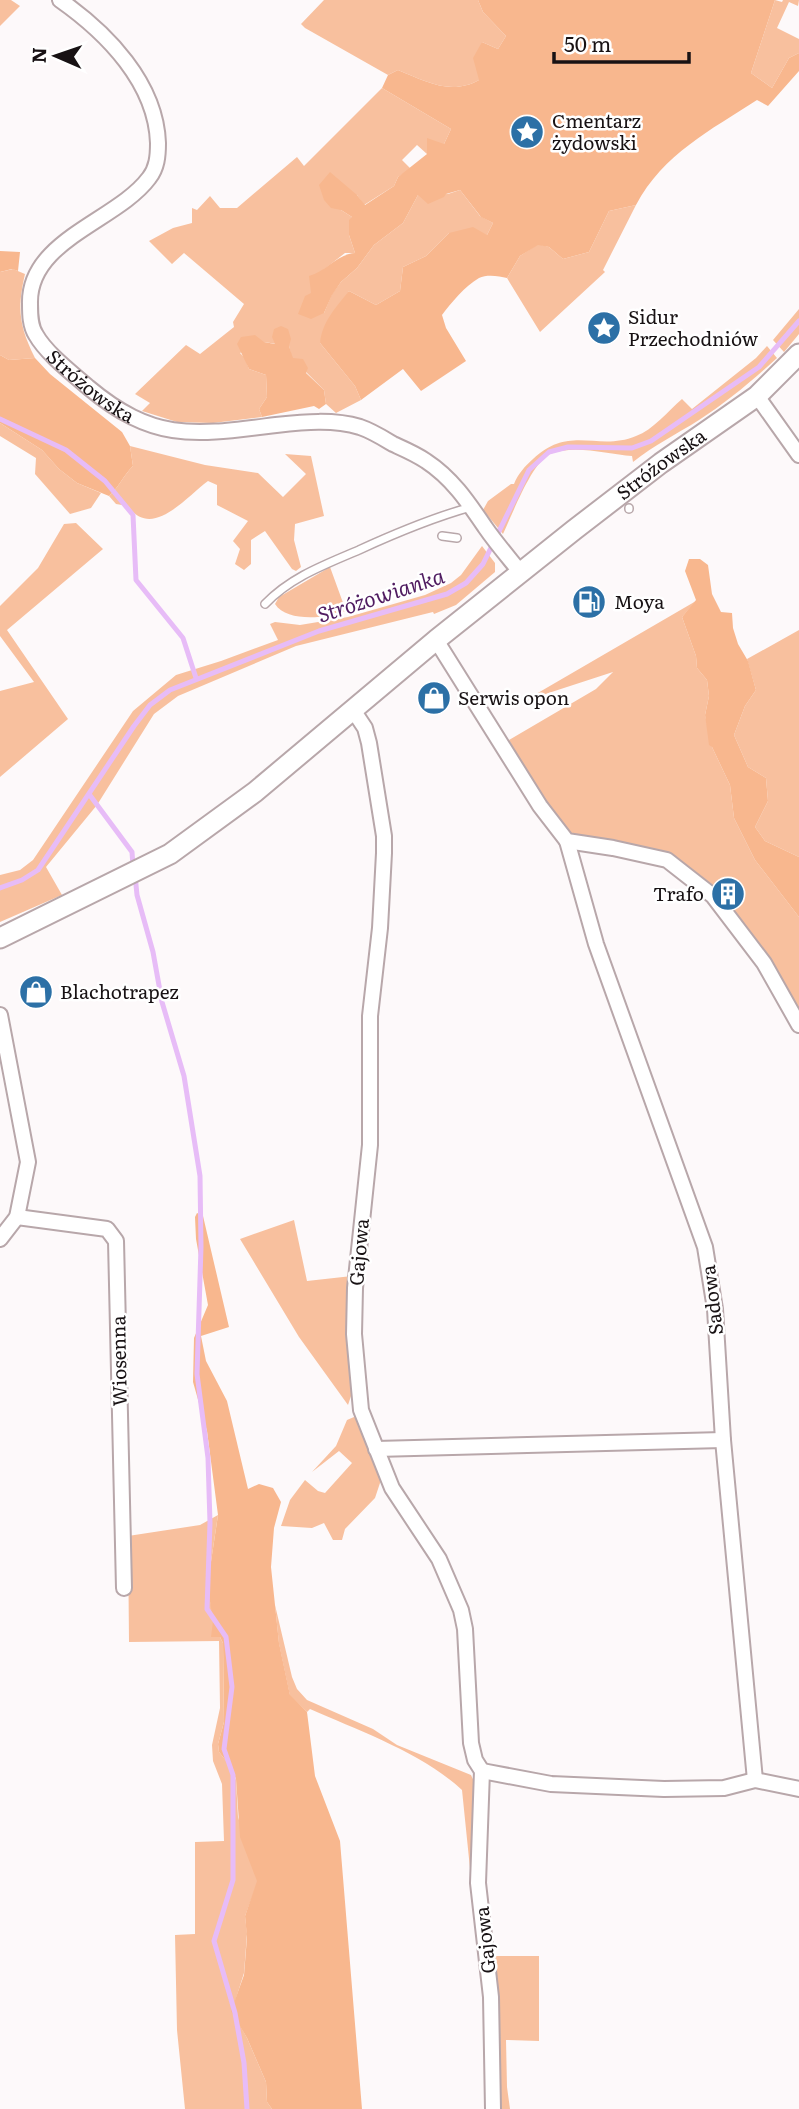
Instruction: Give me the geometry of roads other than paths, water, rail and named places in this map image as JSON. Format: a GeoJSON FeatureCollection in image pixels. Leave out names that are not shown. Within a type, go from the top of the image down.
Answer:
{"type":"FeatureCollection","features":[{"type":"Feature","properties":{"kind":"main road","name":"Stróżowska"},"geometry":{"type":"LineString","coordinates":[[0,938],[170,853],[255,792],[436,640],[661,463],[757,396],[799,354]]}},
{"type":"Feature","properties":{"kind":"street","name":"Stróżowska"},"geometry":{"type":"LineString","coordinates":[[61,0],[88,21],[141,83],[155,118],[158,156],[148,180],[122,203],[64,242],[42,265],[35,278],[30,298],[30,318],[35,334],[76,376],[108,403],[139,421],[170,431],[208,433],[291,423],[337,422],[363,428],[425,460],[453,482],[521,573]]}},
{"type":"Feature","properties":{"kind":"street"},"geometry":{"type":"LineString","coordinates":[[757,396],[799,455]]}},
{"type":"Feature","properties":{"kind":"street"},"geometry":{"type":"LineString","coordinates":[[436,640],[540,806],[567,841],[667,860],[713,896],[764,963],[799,1025]]}},
{"type":"Feature","properties":{"kind":"street","name":"Gajowa"},"geometry":{"type":"LineString","coordinates":[[353,710],[365,728],[369,743],[384,836],[380,928],[370,1016],[370,1145],[355,1287],[354,1334],[361,1410],[392,1488],[439,1559],[461,1610],[467,1643],[471,1743],[475,1760],[482,1772],[478,1883],[491,1997],[493,2109]]}},
{"type":"Feature","properties":{"kind":"street","name":"Sadowa"},"geometry":{"type":"LineString","coordinates":[[567,841],[596,944],[705,1247],[715,1309],[723,1440],[746,1652],[755,1780]]}},
{"type":"Feature","properties":{"kind":"street"},"geometry":{"type":"LineString","coordinates":[[0,1015],[28,1162],[17,1217],[0,1239]]}},
{"type":"Feature","properties":{"kind":"street","name":"Wiosenna"},"geometry":{"type":"LineString","coordinates":[[17,1217],[107,1229],[116,1241],[124,1588]]}},
{"type":"Feature","properties":{"kind":"street"},"geometry":{"type":"LineString","coordinates":[[376,1449],[723,1440]]}},
{"type":"Feature","properties":{"kind":"street"},"geometry":{"type":"LineString","coordinates":[[482,1772],[551,1784],[664,1789],[724,1788],[755,1780],[799,1789]]}},
{"type":"Feature","properties":{"kind":"lane"},"geometry":{"type":"LineString","coordinates":[[265,604],[309,570],[415,525],[472,507]]}},
{"type":"Feature","properties":{"kind":"lane"},"geometry":{"type":"LineString","coordinates":[[442,536],[457,538]]}},
{"type":"Feature","properties":{"kind":"waterway","name":"Stróżowianka"},"geometry":{"type":"LineString","coordinates":[[0,888],[22,880],[38,870],[134,726],[150,705],[170,690],[319,631],[447,594],[466,583],[483,564],[529,470],[549,452],[568,447],[632,448],[651,441],[759,367],[799,321]]}},
{"type":"Feature","properties":{"kind":"waterway"},"geometry":{"type":"LineString","coordinates":[[0,419],[66,450],[105,481],[133,515],[136,580],[183,638],[196,678]]}},
{"type":"Feature","properties":{"kind":"waterway"},"geometry":{"type":"LineString","coordinates":[[89,794],[132,852],[133,866]]}},
{"type":"Feature","properties":{"kind":"waterway"},"geometry":{"type":"LineString","coordinates":[[135,875],[137,895],[153,952],[162,1002],[184,1076],[200,1176],[197,1374],[208,1458],[210,1523],[207,1609],[226,1637],[232,1687],[224,1749],[233,1775],[233,1880],[214,1941],[235,2013],[244,2063],[247,2109]]}},
{"type":"Feature","properties":{"kind":"place","name":"Cmentarz żydowski"},"geometry":{"type":"Point","coordinates":[527,132]}},
{"type":"Feature","properties":{"kind":"place","name":"Sidur Przechodniów"},"geometry":{"type":"Point","coordinates":[604,328]}},
{"type":"Feature","properties":{"kind":"place","name":"Moya"},"geometry":{"type":"Point","coordinates":[589,602]}},
{"type":"Feature","properties":{"kind":"place","name":"Serwis opon"},"geometry":{"type":"Point","coordinates":[434,698]}},
{"type":"Feature","properties":{"kind":"place","name":"Trafo"},"geometry":{"type":"Point","coordinates":[728,894]}},
{"type":"Feature","properties":{"kind":"place","name":"Blachotrapez"},"geometry":{"type":"Point","coordinates":[36,992]}}]}
